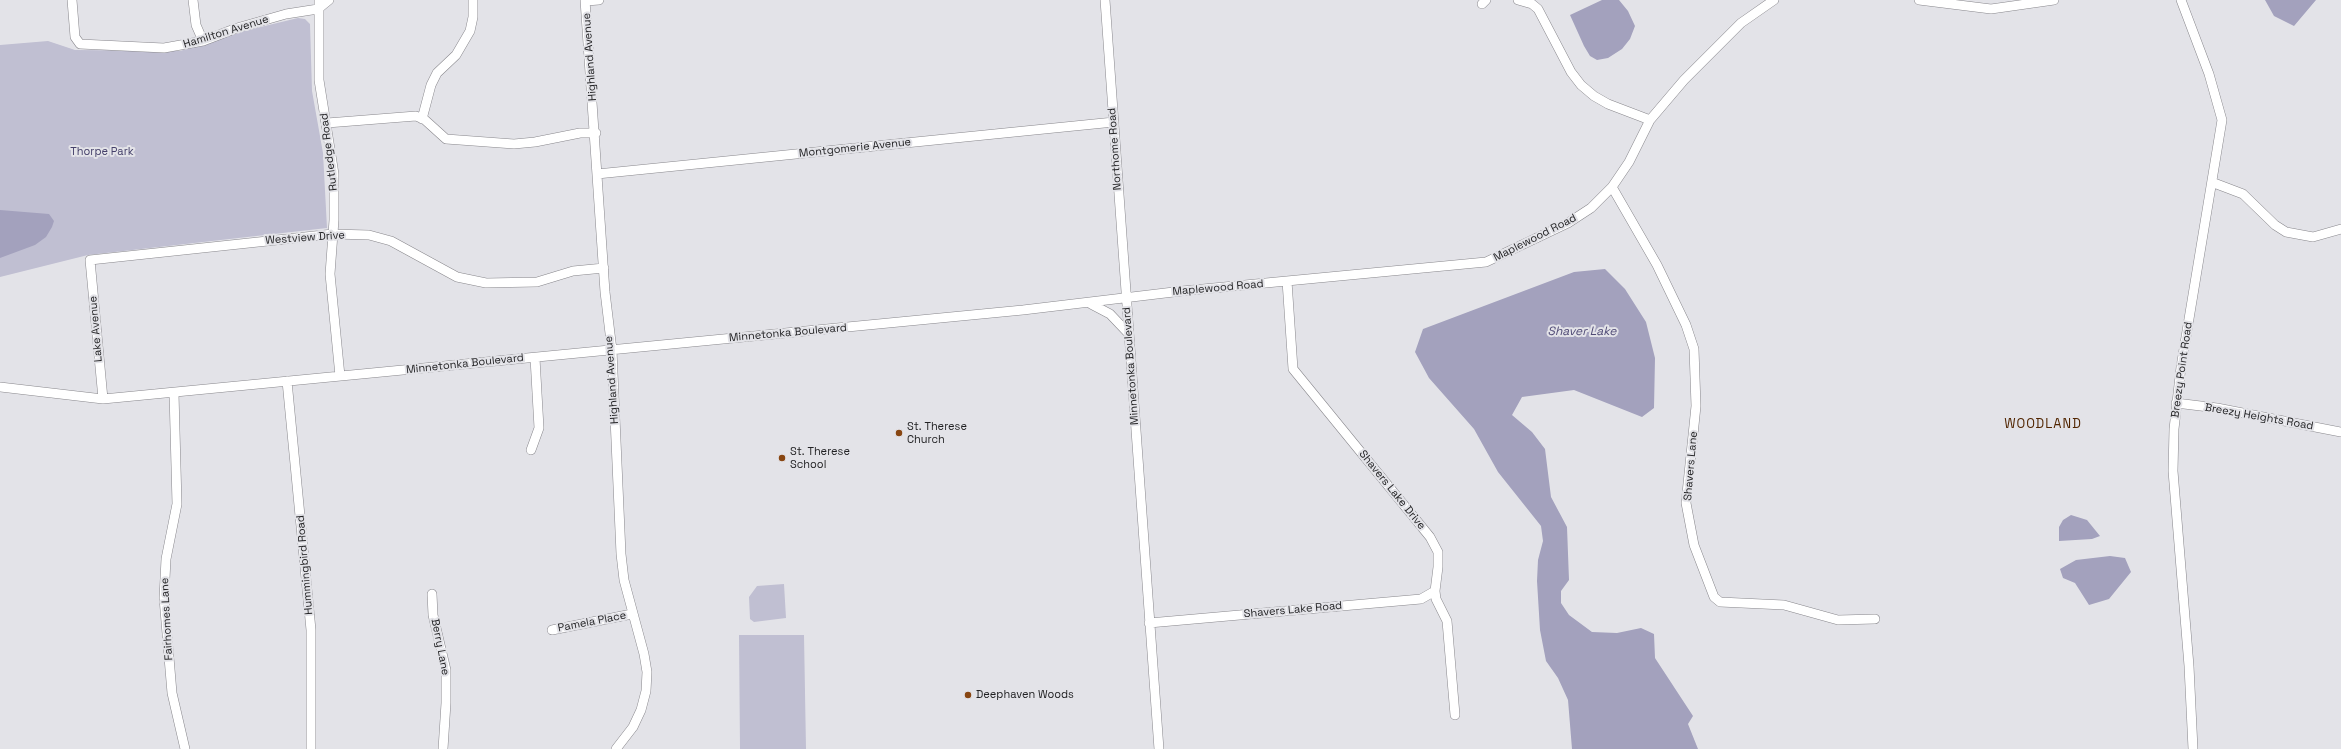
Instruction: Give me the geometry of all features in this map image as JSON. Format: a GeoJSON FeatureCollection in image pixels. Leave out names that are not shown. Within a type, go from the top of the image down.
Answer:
{"type":"FeatureCollection","features":[{"type":"Feature","properties":{"kind":"street","name":"Hamilton Avenue"},"geometry":{"type":"LineString","coordinates":[[72,0],[75,37],[80,44],[164,48],[203,42],[237,28],[318,4]]}},
{"type":"Feature","properties":{"kind":"street"},"geometry":{"type":"LineString","coordinates":[[193,0],[196,25],[203,42]]}},
{"type":"Feature","properties":{"kind":"street"},"geometry":{"type":"LineString","coordinates":[[318,4],[329,0]]}},
{"type":"Feature","properties":{"kind":"street"},"geometry":{"type":"LineString","coordinates":[[422,119],[434,79],[456,54],[470,31],[473,17],[473,0]]}},
{"type":"Feature","properties":{"kind":"street"},"geometry":{"type":"LineString","coordinates":[[586,1],[599,0]]}},
{"type":"Feature","properties":{"kind":"street","name":"Northome Road"},"geometry":{"type":"LineString","coordinates":[[1106,0],[1126,299]]}},
{"type":"Feature","properties":{"kind":"street"},"geometry":{"type":"LineString","coordinates":[[1518,0],[1532,4],[1538,9],[1571,72],[1594,96],[1608,104],[1650,120]]}},
{"type":"Feature","properties":{"kind":"street","name":"Maplewood Road"},"geometry":{"type":"LineString","coordinates":[[1126,299],[1182,291],[1486,262],[1568,222],[1591,208],[1612,186],[1629,162],[1650,120],[1719,44],[1741,23],[1774,0]]}},
{"type":"Feature","properties":{"kind":"street"},"geometry":{"type":"LineString","coordinates":[[1920,0],[1991,9],[2054,0]]}},
{"type":"Feature","properties":{"kind":"street","name":"Breezy Point Road"},"geometry":{"type":"LineString","coordinates":[[2181,0],[2209,74],[2222,120],[2214,182],[2176,403],[2173,471],[2189,673],[2193,749]]}},
{"type":"Feature","properties":{"kind":"street","name":"Highland Avenue"},"geometry":{"type":"LineString","coordinates":[[586,1],[604,268],[609,334],[612,350],[621,554],[624,580],[644,654],[647,672],[646,691],[641,710],[633,727],[616,749]]}},
{"type":"Feature","properties":{"kind":"street","name":"Rutledge Road"},"geometry":{"type":"LineString","coordinates":[[318,4],[319,80],[334,174],[331,296],[340,376]]}},
{"type":"Feature","properties":{"kind":"street"},"geometry":{"type":"LineString","coordinates":[[327,123],[406,116],[422,119],[438,134],[454,140],[514,144],[535,142],[580,133],[596,133]]}},
{"type":"Feature","properties":{"kind":"street","name":"Montgomerie Avenue"},"geometry":{"type":"LineString","coordinates":[[597,174],[1114,122]]}},
{"type":"Feature","properties":{"kind":"street"},"geometry":{"type":"LineString","coordinates":[[2214,182],[2243,194],[2275,225],[2286,232],[2313,237],[2341,230]]}},
{"type":"Feature","properties":{"kind":"street","name":"Shavers Lane"},"geometry":{"type":"LineString","coordinates":[[1612,186],[1657,265],[1686,325],[1694,349],[1696,406],[1686,503],[1694,545],[1714,596],[1720,602],[1735,604],[1784,605],[1838,620],[1875,619]]}},
{"type":"Feature","properties":{"kind":"street","name":"Westview Drive"},"geometry":{"type":"LineString","coordinates":[[90,260],[333,234],[369,235],[391,241],[457,277],[486,283],[537,282],[573,272],[604,268]]}},
{"type":"Feature","properties":{"kind":"street","name":"Lake Avenue"},"geometry":{"type":"LineString","coordinates":[[90,260],[103,399]]}},
{"type":"Feature","properties":{"kind":"street","name":"Shavers Lake Drive"},"geometry":{"type":"LineString","coordinates":[[1287,282],[1293,369],[1435,544],[1439,559],[1435,591],[1436,599],[1448,621],[1455,715]]}},
{"type":"Feature","properties":{"kind":"street","name":"Minnetonka Boulevard"},"geometry":{"type":"LineString","coordinates":[[0,387],[103,399],[1091,304],[1126,299],[1159,749]]}},
{"type":"Feature","properties":{"kind":"street"},"geometry":{"type":"LineString","coordinates":[[1091,304],[1110,314],[1129,334]]}},
{"type":"Feature","properties":{"kind":"street"},"geometry":{"type":"LineString","coordinates":[[531,450],[539,428],[535,358]]}},
{"type":"Feature","properties":{"kind":"street","name":"Hummingbird Road"},"geometry":{"type":"LineString","coordinates":[[287,381],[311,630],[311,749]]}},
{"type":"Feature","properties":{"kind":"street","name":"Fairhomes Lane"},"geometry":{"type":"LineString","coordinates":[[174,393],[177,504],[175,523],[166,559],[164,598],[172,693],[185,749]]}},
{"type":"Feature","properties":{"kind":"street","name":"Breezy Heights Road"},"geometry":{"type":"LineString","coordinates":[[2176,403],[2217,408],[2341,432]]}},
{"type":"Feature","properties":{"kind":"street","name":"Shavers Lake Road"},"geometry":{"type":"LineString","coordinates":[[1149,623],[1421,599],[1435,591]]}},
{"type":"Feature","properties":{"kind":"street","name":"Berry Lane"},"geometry":{"type":"LineString","coordinates":[[432,594],[433,615],[446,675],[443,749]]}},
{"type":"Feature","properties":{"kind":"street","name":"Pamela Place"},"geometry":{"type":"LineString","coordinates":[[552,630],[632,614]]}},
{"type":"Feature","properties":{"kind":"green space","name":"Thorpe Park"},"geometry":{"type":"Polygon","coordinates":[[[298,18],[305,19],[310,24],[312,91],[323,153],[327,228],[88,255],[0,277],[0,45],[48,41],[75,50],[180,51],[244,31],[298,18]]]}},
{"type":"Feature","properties":{"kind":"green space"},"geometry":{"type":"Polygon","coordinates":[[[784,584],[786,618],[754,622],[750,619],[749,597],[757,586],[784,584]]]}},
{"type":"Feature","properties":{"kind":"green space"},"geometry":{"type":"Polygon","coordinates":[[[739,635],[804,635],[806,749],[740,749],[739,635]]]}},
{"type":"Feature","properties":{"kind":"water"},"geometry":{"type":"Polygon","coordinates":[[[1602,0],[1619,0],[1628,11],[1635,26],[1630,39],[1622,49],[1608,58],[1597,60],[1590,56],[1584,46],[1570,15],[1602,0]]]}},
{"type":"Feature","properties":{"kind":"water"},"geometry":{"type":"Polygon","coordinates":[[[2265,0],[2316,0],[2294,26],[2274,16],[2265,0]]]}},
{"type":"Feature","properties":{"kind":"water"},"geometry":{"type":"Polygon","coordinates":[[[0,210],[49,214],[54,221],[46,237],[35,245],[0,258],[0,210]]]}},
{"type":"Feature","properties":{"kind":"water","name":"Shaver Lake"},"geometry":{"type":"Polygon","coordinates":[[[1605,269],[1625,289],[1646,322],[1655,358],[1654,408],[1642,417],[1574,390],[1522,397],[1512,415],[1532,432],[1545,449],[1551,497],[1567,527],[1569,580],[1561,591],[1561,603],[1569,615],[1592,632],[1617,633],[1641,628],[1654,634],[1655,658],[1693,716],[1688,724],[1698,749],[1572,749],[1568,700],[1558,678],[1546,661],[1540,630],[1537,581],[1538,560],[1543,541],[1541,526],[1498,472],[1474,429],[1429,378],[1415,352],[1423,329],[1574,272],[1605,269]]]}},
{"type":"Feature","properties":{"kind":"water"},"geometry":{"type":"Polygon","coordinates":[[[2071,515],[2087,520],[2100,536],[2092,539],[2059,541],[2059,527],[2063,520],[2071,515]]]}},
{"type":"Feature","properties":{"kind":"water"},"geometry":{"type":"Polygon","coordinates":[[[2110,556],[2125,558],[2131,572],[2109,599],[2089,605],[2075,583],[2063,578],[2060,569],[2076,560],[2110,556]]]}},
{"type":"Feature","properties":{"kind":"place","name":"St. Therese Church"},"geometry":{"type":"Point","coordinates":[899,433]}},
{"type":"Feature","properties":{"kind":"place","name":"St. Therese School"},"geometry":{"type":"Point","coordinates":[782,458]}},
{"type":"Feature","properties":{"kind":"place","name":"Deephaven Woods"},"geometry":{"type":"Point","coordinates":[968,695]}},
{"type":"Feature","properties":{"kind":"district","name":"WOODLAND"},"geometry":{"type":"Point","coordinates":[2043,424]}}]}
